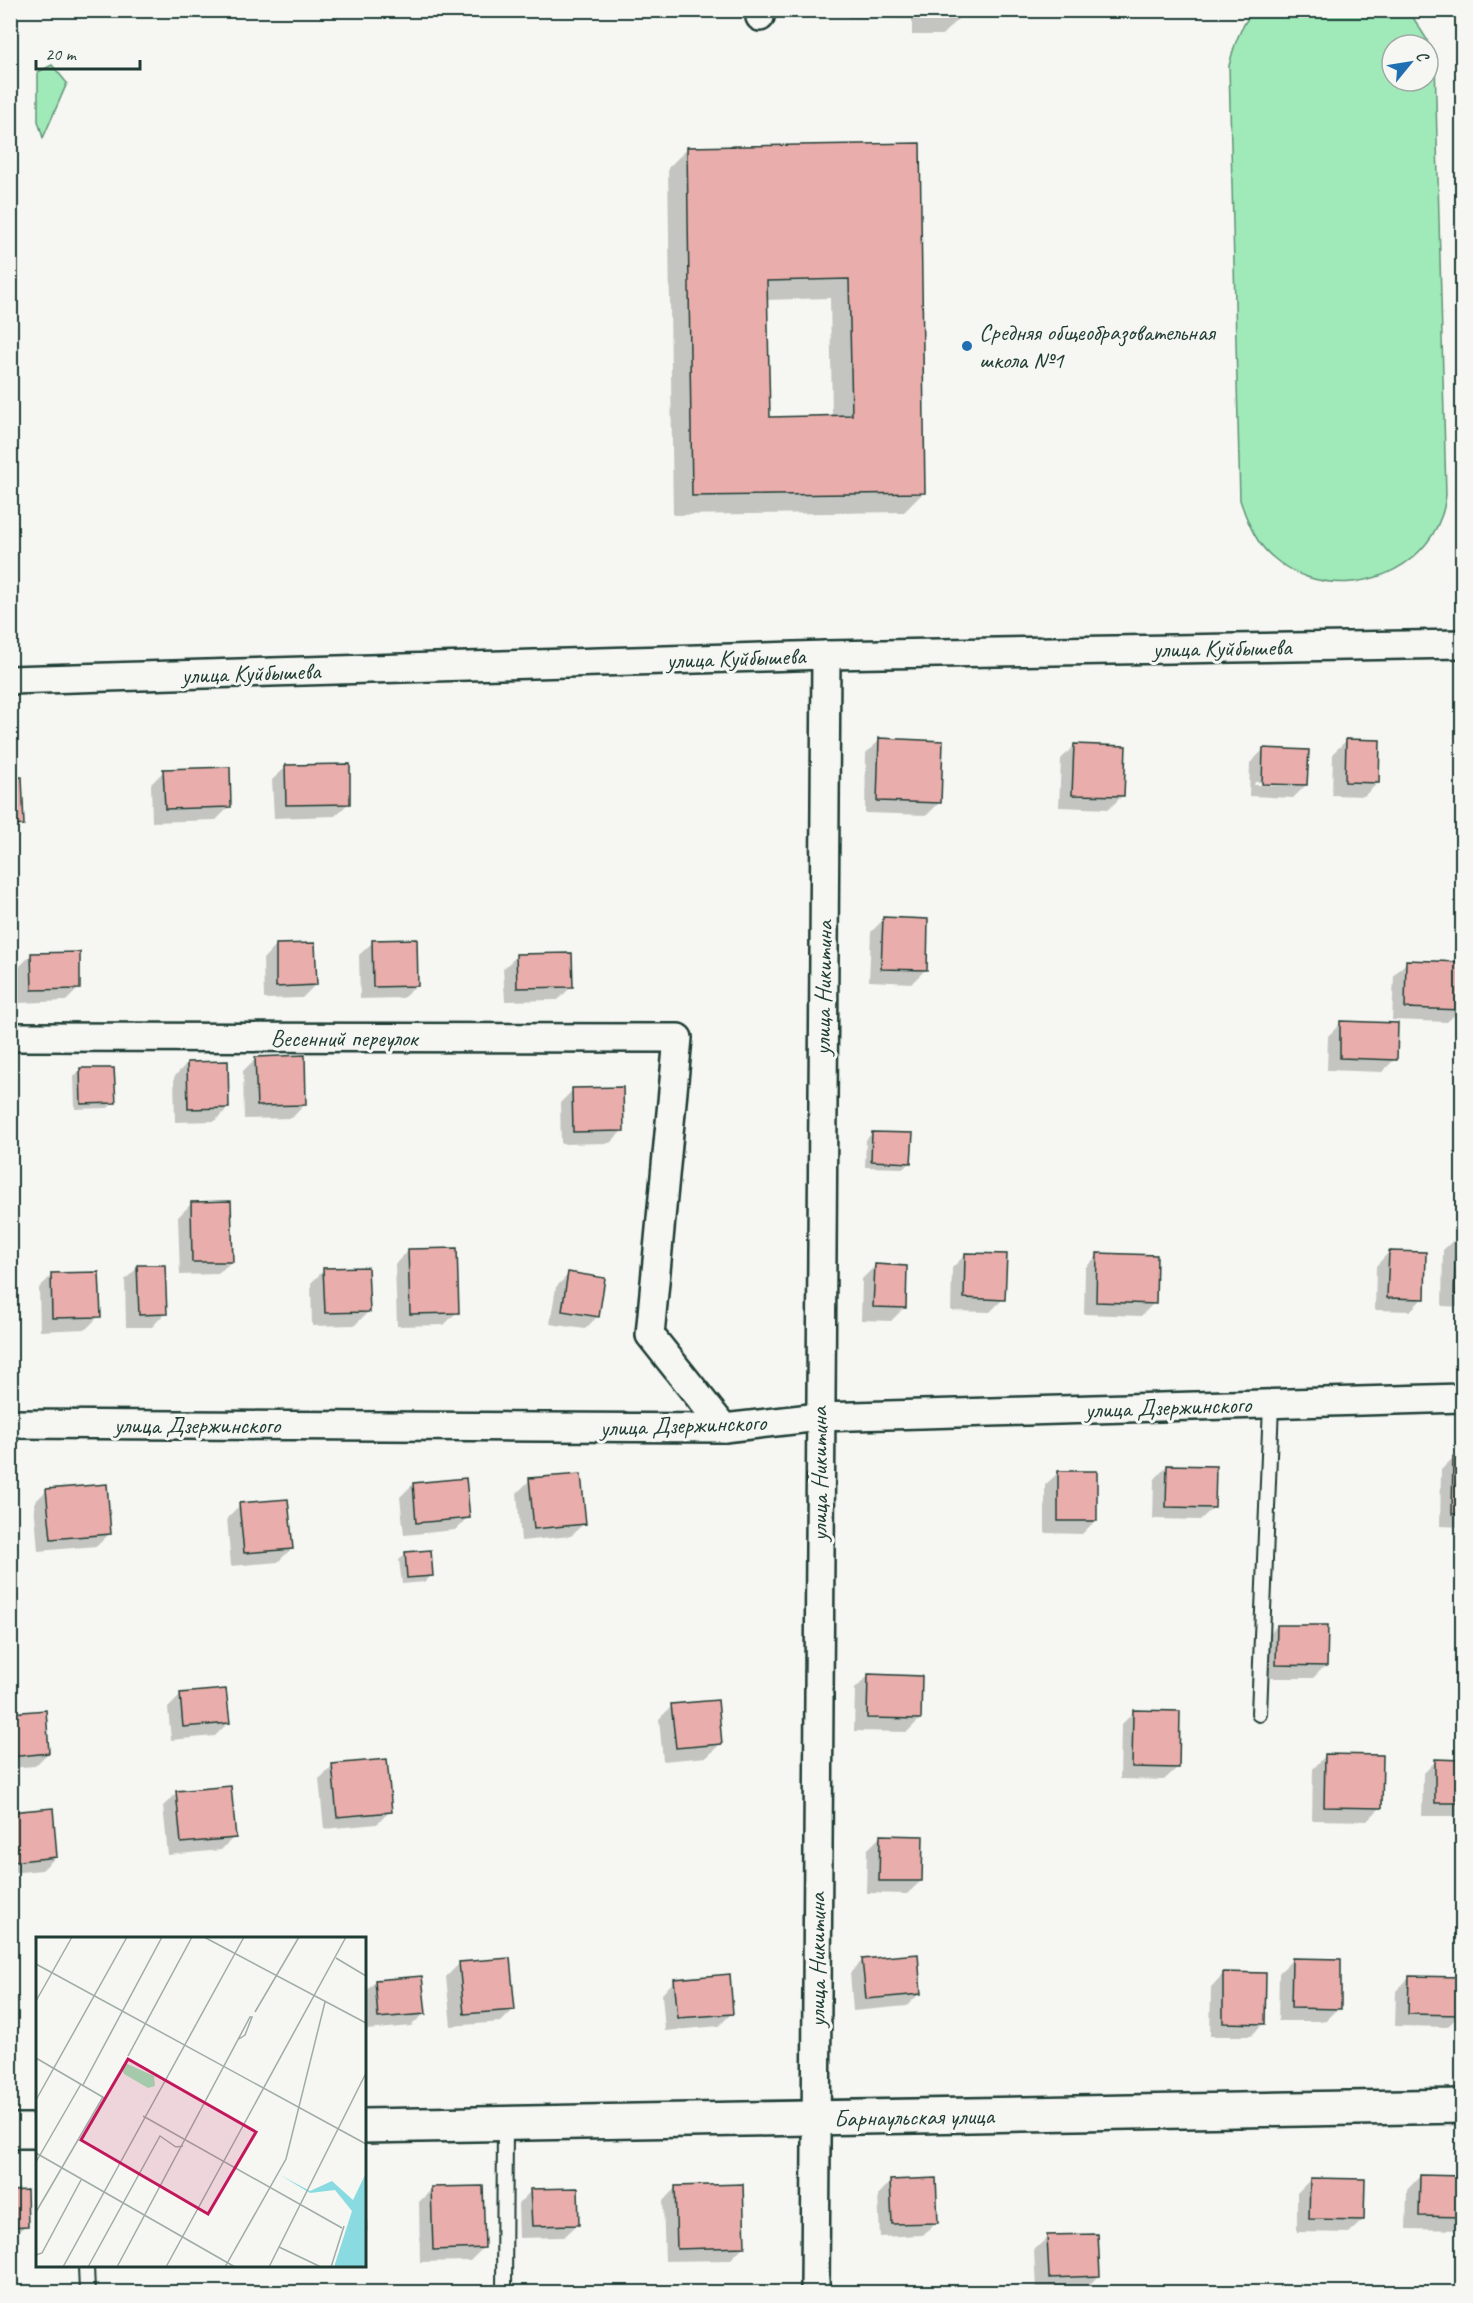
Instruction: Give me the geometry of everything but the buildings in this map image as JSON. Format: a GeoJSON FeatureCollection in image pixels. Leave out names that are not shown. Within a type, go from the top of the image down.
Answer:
{"type":"FeatureCollection","features":[{"type":"Feature","properties":{"kind":"street","name":"улица Куйбышева"},"geometry":{"type":"LineString","coordinates":[[10,680],[826,655],[1462,644]]}},
{"type":"Feature","properties":{"kind":"street","name":"улица Никитина"},"geometry":{"type":"LineString","coordinates":[[815,2292],[819,1417],[826,655]]}},
{"type":"Feature","properties":{"kind":"street","name":"Весенний переулок"},"geometry":{"type":"LineString","coordinates":[[10,1037],[678,1038],[650,1335],[724,1428]]}},
{"type":"Feature","properties":{"kind":"street","name":"улица Дзержинского"},"geometry":{"type":"LineString","coordinates":[[10,1424],[724,1428],[819,1417],[1462,1398]]}},
{"type":"Feature","properties":{"kind":"street","name":"Барнаульская улица"},"geometry":{"type":"LineString","coordinates":[[366,2126],[1462,2106]]}},
{"type":"Feature","properties":{"kind":"street"},"geometry":{"type":"LineString","coordinates":[[10,2131],[36,2131]]}},
{"type":"Feature","properties":{"kind":"lane"},"geometry":{"type":"LineString","coordinates":[[1259,1714],[1271,1404]]}},
{"type":"Feature","properties":{"kind":"lane"},"geometry":{"type":"LineString","coordinates":[[504,2292],[505,2124]]}},
{"type":"Feature","properties":{"kind":"lane"},"geometry":{"type":"LineString","coordinates":[[86,2267],[87,2292]]}},
{"type":"Feature","properties":{"kind":"green space"},"geometry":{"type":"Polygon","coordinates":[[[1254,10],[1409,11],[1423,33],[1380,33],[1380,93],[1436,93],[1446,495],[1444,509],[1432,536],[1419,552],[1386,574],[1367,580],[1327,582],[1307,577],[1287,568],[1274,559],[1259,542],[1250,527],[1240,500],[1229,66],[1238,36],[1254,10]]]}},
{"type":"Feature","properties":{"kind":"green space"},"geometry":{"type":"Polygon","coordinates":[[[52,65],[67,83],[43,138],[38,121],[38,72],[52,65]]]}},
{"type":"Feature","properties":{"kind":"place","name":"Средняя общеобразовательная школа №1"},"geometry":{"type":"Point","coordinates":[967,346]}}]}
